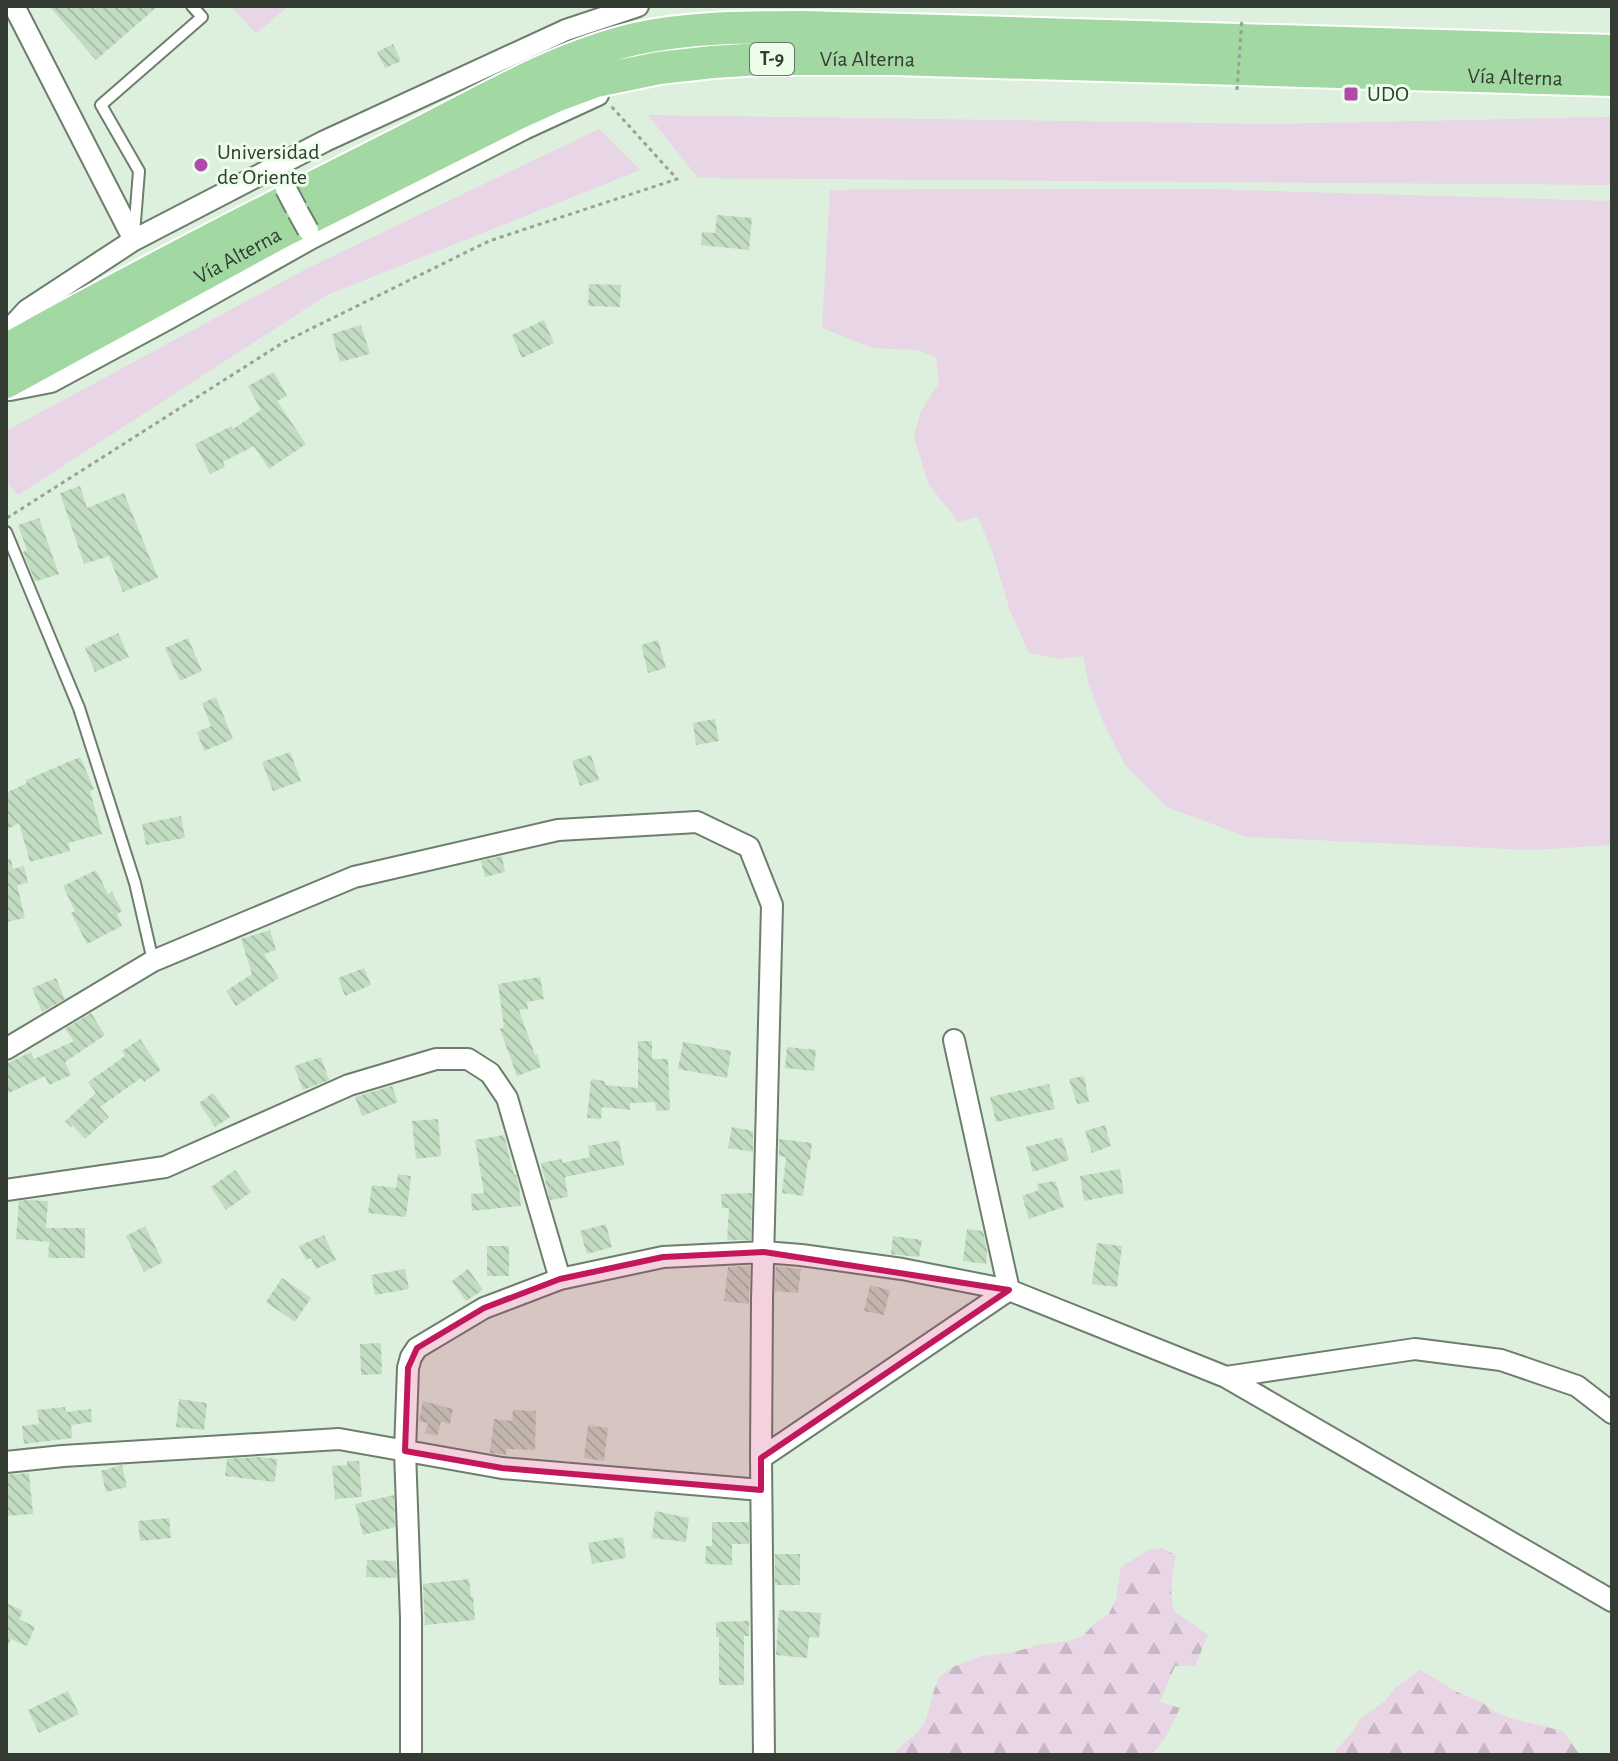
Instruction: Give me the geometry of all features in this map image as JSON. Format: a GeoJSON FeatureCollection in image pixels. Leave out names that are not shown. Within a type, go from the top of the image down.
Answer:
{"type":"FeatureCollection","features":[{"type":"Feature","properties":{"kind":"highway","name":"Vía Alterna"},"geometry":{"type":"LineString","coordinates":[[6,350],[310,189],[551,68],[636,39],[691,31],[804,27],[1612,51]]}},
{"type":"Feature","properties":{"kind":"highway","name":"Vía Alterna"},"geometry":{"type":"LineString","coordinates":[[6,382],[279,233],[514,115],[596,81],[659,68],[761,59],[894,59],[1612,80]]}},
{"type":"Feature","properties":{"kind":"street"},"geometry":{"type":"LineString","coordinates":[[14,6],[134,240]]}},
{"type":"Feature","properties":{"kind":"street"},"geometry":{"type":"LineString","coordinates":[[6,333],[27,310],[134,240],[325,141],[566,30],[633,7]]}},
{"type":"Feature","properties":{"kind":"street"},"geometry":{"type":"LineString","coordinates":[[6,391],[51,382],[181,312],[300,215],[524,129],[659,68]]}},
{"type":"Feature","properties":{"kind":"street"},"geometry":{"type":"LineString","coordinates":[[275,167],[300,215]]}},
{"type":"Feature","properties":{"kind":"street"},"geometry":{"type":"LineString","coordinates":[[6,1049],[153,961],[354,877],[558,830],[697,822],[749,847],[772,905],[761,1458],[764,1755]]}},
{"type":"Feature","properties":{"kind":"street"},"geometry":{"type":"LineString","coordinates":[[954,1040],[1009,1290]]}},
{"type":"Feature","properties":{"kind":"street"},"geometry":{"type":"LineString","coordinates":[[6,1190],[165,1167],[349,1085],[436,1059],[468,1059],[490,1073],[507,1098],[560,1279]]}},
{"type":"Feature","properties":{"kind":"street"},"geometry":{"type":"LineString","coordinates":[[411,1755],[411,1618],[405,1451],[411,1357],[417,1348],[484,1308],[560,1279],[663,1257],[764,1252],[801,1255],[902,1269],[1009,1290],[1226,1377],[1612,1601]]}},
{"type":"Feature","properties":{"kind":"street"},"geometry":{"type":"LineString","coordinates":[[761,1458],[1009,1290]]}},
{"type":"Feature","properties":{"kind":"street"},"geometry":{"type":"LineString","coordinates":[[1226,1377],[1415,1349],[1501,1360],[1577,1386],[1612,1413]]}},
{"type":"Feature","properties":{"kind":"street"},"geometry":{"type":"LineString","coordinates":[[6,1462],[339,1439],[502,1468],[761,1490]]}},
{"type":"Feature","properties":{"kind":"lane"},"geometry":{"type":"LineString","coordinates":[[134,240],[139,171],[101,105],[202,17],[192,6]]}},
{"type":"Feature","properties":{"kind":"lane"},"geometry":{"type":"LineString","coordinates":[[6,532],[79,708],[135,883],[153,961]]}},
{"type":"Feature","properties":{"kind":"path"},"geometry":{"type":"LineString","coordinates":[[1237,90],[1242,18]]}},
{"type":"Feature","properties":{"kind":"path"},"geometry":{"type":"LineString","coordinates":[[6,519],[284,342],[489,241],[677,179],[600,94]]}},
{"type":"Feature","properties":{"kind":"highlighted area"},"geometry":{"type":"Polygon","coordinates":[[[764,1252],[1009,1290],[761,1458],[761,1490],[502,1468],[405,1451],[408,1368],[417,1348],[484,1308],[560,1279],[663,1257],[764,1252]]]}},
{"type":"Feature","properties":{"kind":"green space"},"geometry":{"type":"Polygon","coordinates":[[[231,6],[288,6],[256,34],[231,6]]]}},
{"type":"Feature","properties":{"kind":"green space"},"geometry":{"type":"Polygon","coordinates":[[[648,115],[1270,124],[1612,117],[1612,185],[698,178],[648,115]]]}},
{"type":"Feature","properties":{"kind":"green space"},"geometry":{"type":"Polygon","coordinates":[[[599,129],[640,170],[327,295],[18,495],[6,481],[6,431],[308,268],[599,129]]]}},
{"type":"Feature","properties":{"kind":"green space"},"geometry":{"type":"Polygon","coordinates":[[[1205,189],[1612,201],[1612,845],[1534,850],[1247,837],[1167,807],[1125,765],[1104,724],[1089,685],[1083,656],[1061,659],[1029,653],[1010,611],[978,517],[958,522],[928,483],[914,436],[921,411],[939,383],[936,357],[917,350],[873,348],[822,328],[830,190],[1205,189]]]}},
{"type":"Feature","properties":{"kind":"green space"},"geometry":{"type":"Polygon","coordinates":[[[1163,1548],[1176,1556],[1171,1590],[1174,1611],[1208,1635],[1195,1666],[1175,1666],[1160,1702],[1180,1708],[1152,1755],[891,1755],[917,1733],[926,1720],[940,1676],[981,1656],[1011,1653],[1083,1636],[1109,1614],[1116,1599],[1121,1567],[1148,1550],[1163,1548]]]}},
{"type":"Feature","properties":{"kind":"green space"},"geometry":{"type":"Polygon","coordinates":[[[1420,1670],[1510,1718],[1563,1731],[1580,1755],[1331,1755],[1353,1732],[1360,1719],[1420,1670]]]}},
{"type":"Feature","properties":{"kind":"building"},"geometry":{"type":"Polygon","coordinates":[[[49,6],[158,6],[96,60],[49,6]]]}},
{"type":"Feature","properties":{"kind":"building"},"geometry":{"type":"Polygon","coordinates":[[[393,44],[401,61],[385,68],[377,52],[393,44]]]}},
{"type":"Feature","properties":{"kind":"building"},"geometry":{"type":"Polygon","coordinates":[[[717,215],[752,218],[749,250],[701,245],[702,232],[715,233],[717,215]]]}},
{"type":"Feature","properties":{"kind":"building"},"geometry":{"type":"Polygon","coordinates":[[[589,284],[621,285],[620,307],[588,306],[589,284]]]}},
{"type":"Feature","properties":{"kind":"building"},"geometry":{"type":"Polygon","coordinates":[[[544,320],[554,343],[522,358],[512,335],[544,320]]]}},
{"type":"Feature","properties":{"kind":"building"},"geometry":{"type":"Polygon","coordinates":[[[361,325],[370,354],[340,362],[332,334],[361,325]]]}},
{"type":"Feature","properties":{"kind":"building"},"geometry":{"type":"Polygon","coordinates":[[[274,372],[287,396],[277,401],[306,444],[269,469],[254,446],[223,462],[225,467],[210,474],[195,444],[232,426],[233,429],[261,410],[248,386],[274,372]]]}},
{"type":"Feature","properties":{"kind":"building"},"geometry":{"type":"Polygon","coordinates":[[[80,486],[87,508],[124,493],[158,578],[123,592],[109,556],[84,564],[60,493],[80,486]]]}},
{"type":"Feature","properties":{"kind":"building"},"geometry":{"type":"Polygon","coordinates":[[[39,518],[59,574],[35,581],[23,552],[27,550],[18,525],[39,518]]]}},
{"type":"Feature","properties":{"kind":"building"},"geometry":{"type":"Polygon","coordinates":[[[118,633],[129,657],[95,672],[85,648],[118,633]]]}},
{"type":"Feature","properties":{"kind":"building"},"geometry":{"type":"Polygon","coordinates":[[[188,638],[202,671],[180,681],[165,648],[188,638]]]}},
{"type":"Feature","properties":{"kind":"building"},"geometry":{"type":"Polygon","coordinates":[[[658,640],[666,668],[648,673],[641,645],[658,640]]]}},
{"type":"Feature","properties":{"kind":"building"},"geometry":{"type":"Polygon","coordinates":[[[216,697],[233,739],[204,751],[197,732],[211,726],[202,703],[216,697]]]}},
{"type":"Feature","properties":{"kind":"building"},"geometry":{"type":"Polygon","coordinates":[[[715,719],[719,741],[696,745],[693,723],[715,719]]]}},
{"type":"Feature","properties":{"kind":"building"},"geometry":{"type":"Polygon","coordinates":[[[290,752],[301,781],[273,791],[262,762],[290,752]]]}},
{"type":"Feature","properties":{"kind":"building"},"geometry":{"type":"Polygon","coordinates":[[[591,755],[599,780],[580,786],[572,761],[591,755]]]}},
{"type":"Feature","properties":{"kind":"building"},"geometry":{"type":"Polygon","coordinates":[[[80,757],[94,789],[90,791],[102,834],[68,843],[70,851],[30,862],[19,823],[6,830],[6,793],[27,783],[26,780],[80,757]]]}},
{"type":"Feature","properties":{"kind":"building"},"geometry":{"type":"Polygon","coordinates":[[[181,816],[185,838],[146,845],[142,824],[181,816]]]}},
{"type":"Feature","properties":{"kind":"building"},"geometry":{"type":"Polygon","coordinates":[[[502,856],[505,872],[485,877],[481,861],[502,856]]]}},
{"type":"Feature","properties":{"kind":"building"},"geometry":{"type":"Polygon","coordinates":[[[11,859],[13,869],[24,866],[28,883],[17,885],[25,918],[6,922],[6,860],[11,859]]]}},
{"type":"Feature","properties":{"kind":"building"},"geometry":{"type":"Polygon","coordinates":[[[96,870],[108,894],[112,892],[122,911],[117,914],[122,926],[87,944],[71,913],[75,911],[63,886],[96,870]]]}},
{"type":"Feature","properties":{"kind":"building"},"geometry":{"type":"Polygon","coordinates":[[[270,930],[276,950],[264,954],[279,978],[236,1006],[226,991],[252,974],[241,939],[270,930]]]}},
{"type":"Feature","properties":{"kind":"building"},"geometry":{"type":"Polygon","coordinates":[[[364,968],[371,985],[345,996],[338,978],[364,968]]]}},
{"type":"Feature","properties":{"kind":"building"},"geometry":{"type":"Polygon","coordinates":[[[540,977],[544,999],[527,1002],[528,1009],[519,1010],[541,1067],[517,1076],[500,1029],[504,1027],[498,984],[540,977]]]}},
{"type":"Feature","properties":{"kind":"building"},"geometry":{"type":"Polygon","coordinates":[[[56,978],[65,999],[42,1012],[32,988],[56,978]]]}},
{"type":"Feature","properties":{"kind":"building"},"geometry":{"type":"Polygon","coordinates":[[[91,1013],[105,1035],[65,1062],[71,1075],[49,1085],[45,1076],[9,1093],[6,1064],[31,1052],[34,1059],[74,1041],[65,1029],[91,1013]]]}},
{"type":"Feature","properties":{"kind":"building"},"geometry":{"type":"Polygon","coordinates":[[[140,1039],[161,1070],[144,1082],[141,1078],[100,1107],[109,1117],[85,1139],[65,1121],[96,1093],[88,1082],[125,1056],[122,1051],[140,1039]]]}},
{"type":"Feature","properties":{"kind":"building"},"geometry":{"type":"Polygon","coordinates":[[[638,1041],[652,1041],[652,1059],[668,1059],[670,1110],[656,1111],[655,1102],[630,1103],[630,1110],[602,1107],[601,1119],[587,1118],[591,1079],[605,1081],[605,1085],[638,1088],[638,1041]]]}},
{"type":"Feature","properties":{"kind":"building"},"geometry":{"type":"Polygon","coordinates":[[[683,1042],[731,1051],[727,1078],[678,1069],[683,1042]]]}},
{"type":"Feature","properties":{"kind":"building"},"geometry":{"type":"Polygon","coordinates":[[[787,1047],[816,1050],[814,1071],[785,1068],[787,1047]]]}},
{"type":"Feature","properties":{"kind":"building"},"geometry":{"type":"Polygon","coordinates":[[[321,1057],[329,1080],[303,1090],[294,1066],[321,1057]]]}},
{"type":"Feature","properties":{"kind":"building"},"geometry":{"type":"Polygon","coordinates":[[[1084,1076],[1089,1102],[1077,1104],[1069,1079],[1084,1076]]]}},
{"type":"Feature","properties":{"kind":"building"},"geometry":{"type":"Polygon","coordinates":[[[1049,1084],[1055,1109],[996,1122],[990,1097],[1049,1084]]]}},
{"type":"Feature","properties":{"kind":"building"},"geometry":{"type":"Polygon","coordinates":[[[392,1086],[398,1102],[362,1116],[355,1097],[392,1086]]]}},
{"type":"Feature","properties":{"kind":"building"},"geometry":{"type":"Polygon","coordinates":[[[213,1093],[230,1117],[215,1127],[199,1103],[213,1093]]]}},
{"type":"Feature","properties":{"kind":"building"},"geometry":{"type":"Polygon","coordinates":[[[438,1119],[441,1156],[416,1159],[412,1121],[438,1119]]]}},
{"type":"Feature","properties":{"kind":"building"},"geometry":{"type":"Polygon","coordinates":[[[1105,1125],[1111,1146],[1092,1153],[1085,1131],[1105,1125]]]}},
{"type":"Feature","properties":{"kind":"building"},"geometry":{"type":"Polygon","coordinates":[[[732,1127],[753,1131],[753,1152],[728,1148],[732,1127]]]}},
{"type":"Feature","properties":{"kind":"building"},"geometry":{"type":"Polygon","coordinates":[[[504,1135],[519,1186],[521,1206],[472,1211],[471,1194],[484,1193],[475,1140],[504,1135]]]}},
{"type":"Feature","properties":{"kind":"building"},"geometry":{"type":"Polygon","coordinates":[[[1062,1137],[1069,1160],[1033,1172],[1026,1147],[1062,1137]]]}},
{"type":"Feature","properties":{"kind":"building"},"geometry":{"type":"Polygon","coordinates":[[[779,1139],[812,1143],[803,1196],[782,1193],[786,1157],[779,1156],[779,1139]]]}},
{"type":"Feature","properties":{"kind":"building"},"geometry":{"type":"Polygon","coordinates":[[[619,1140],[624,1165],[565,1177],[568,1197],[550,1200],[541,1163],[562,1159],[562,1163],[590,1157],[588,1146],[619,1140]]]}},
{"type":"Feature","properties":{"kind":"building"},"geometry":{"type":"Polygon","coordinates":[[[1120,1169],[1124,1193],[1084,1201],[1080,1176],[1120,1169]]]}},
{"type":"Feature","properties":{"kind":"building"},"geometry":{"type":"Polygon","coordinates":[[[235,1170],[251,1192],[226,1210],[211,1187],[235,1170]]]}},
{"type":"Feature","properties":{"kind":"building"},"geometry":{"type":"Polygon","coordinates":[[[398,1174],[411,1176],[406,1217],[368,1213],[372,1185],[396,1188],[398,1174]]]}},
{"type":"Feature","properties":{"kind":"building"},"geometry":{"type":"Polygon","coordinates":[[[1055,1181],[1064,1207],[1029,1219],[1022,1196],[1039,1190],[1037,1184],[1055,1181]]]}},
{"type":"Feature","properties":{"kind":"building"},"geometry":{"type":"Polygon","coordinates":[[[752,1193],[751,1240],[727,1240],[729,1208],[722,1208],[721,1194],[752,1193]]]}},
{"type":"Feature","properties":{"kind":"building"},"geometry":{"type":"Polygon","coordinates":[[[19,1201],[48,1201],[46,1228],[85,1228],[85,1258],[48,1258],[49,1242],[16,1239],[19,1201]]]}},
{"type":"Feature","properties":{"kind":"building"},"geometry":{"type":"Polygon","coordinates":[[[606,1224],[612,1247],[587,1254],[580,1231],[606,1224]]]}},
{"type":"Feature","properties":{"kind":"building"},"geometry":{"type":"Polygon","coordinates":[[[145,1226],[163,1262],[144,1272],[126,1236],[145,1226]]]}},
{"type":"Feature","properties":{"kind":"building"},"geometry":{"type":"Polygon","coordinates":[[[967,1229],[983,1231],[986,1264],[963,1261],[967,1229]]]}},
{"type":"Feature","properties":{"kind":"building"},"geometry":{"type":"Polygon","coordinates":[[[324,1235],[336,1260],[316,1269],[311,1258],[306,1260],[299,1246],[324,1235]]]}},
{"type":"Feature","properties":{"kind":"building"},"geometry":{"type":"Polygon","coordinates":[[[893,1236],[922,1240],[919,1257],[891,1254],[893,1236]]]}},
{"type":"Feature","properties":{"kind":"building"},"geometry":{"type":"Polygon","coordinates":[[[1097,1243],[1122,1246],[1117,1287],[1092,1284],[1097,1243]]]}},
{"type":"Feature","properties":{"kind":"building"},"geometry":{"type":"Polygon","coordinates":[[[487,1246],[509,1246],[509,1276],[487,1276],[487,1246]]]}},
{"type":"Feature","properties":{"kind":"building"},"geometry":{"type":"Polygon","coordinates":[[[750,1266],[749,1304],[724,1301],[728,1267],[750,1266]]]}},
{"type":"Feature","properties":{"kind":"building"},"geometry":{"type":"Polygon","coordinates":[[[776,1266],[801,1269],[798,1293],[775,1291],[776,1266]]]}},
{"type":"Feature","properties":{"kind":"building"},"geometry":{"type":"Polygon","coordinates":[[[405,1269],[409,1289],[375,1295],[371,1275],[405,1269]]]}},
{"type":"Feature","properties":{"kind":"building"},"geometry":{"type":"Polygon","coordinates":[[[468,1269],[483,1290],[466,1301],[452,1281],[468,1269]]]}},
{"type":"Feature","properties":{"kind":"building"},"geometry":{"type":"Polygon","coordinates":[[[282,1278],[311,1298],[295,1322],[266,1302],[282,1278]]]}},
{"type":"Feature","properties":{"kind":"building"},"geometry":{"type":"Polygon","coordinates":[[[870,1285],[890,1290],[884,1315],[864,1311],[870,1285]]]}},
{"type":"Feature","properties":{"kind":"building"},"geometry":{"type":"Polygon","coordinates":[[[381,1343],[382,1374],[361,1375],[360,1344],[381,1343]]]}},
{"type":"Feature","properties":{"kind":"building"},"geometry":{"type":"Polygon","coordinates":[[[179,1399],[207,1403],[204,1430],[176,1427],[179,1399]]]}},
{"type":"Feature","properties":{"kind":"building"},"geometry":{"type":"Polygon","coordinates":[[[423,1401],[453,1409],[450,1424],[441,1422],[437,1436],[425,1433],[428,1423],[419,1421],[423,1401]]]}},
{"type":"Feature","properties":{"kind":"building"},"geometry":{"type":"Polygon","coordinates":[[[65,1407],[66,1412],[91,1409],[92,1422],[71,1425],[72,1438],[24,1444],[22,1426],[39,1424],[37,1410],[65,1407]]]}},
{"type":"Feature","properties":{"kind":"building"},"geometry":{"type":"Polygon","coordinates":[[[513,1410],[536,1411],[535,1450],[506,1449],[506,1455],[490,1453],[494,1419],[512,1421],[513,1410]]]}},
{"type":"Feature","properties":{"kind":"building"},"geometry":{"type":"Polygon","coordinates":[[[588,1425],[608,1428],[604,1461],[584,1458],[588,1425]]]}},
{"type":"Feature","properties":{"kind":"building"},"geometry":{"type":"Polygon","coordinates":[[[227,1459],[277,1459],[275,1482],[225,1476],[227,1459]]]}},
{"type":"Feature","properties":{"kind":"building"},"geometry":{"type":"Polygon","coordinates":[[[347,1461],[359,1461],[362,1497],[335,1499],[332,1466],[347,1465],[347,1461]]]}},
{"type":"Feature","properties":{"kind":"building"},"geometry":{"type":"Polygon","coordinates":[[[122,1465],[127,1487],[106,1492],[101,1471],[122,1465]]]}},
{"type":"Feature","properties":{"kind":"building"},"geometry":{"type":"Polygon","coordinates":[[[29,1473],[33,1514],[6,1516],[6,1475],[29,1473]]]}},
{"type":"Feature","properties":{"kind":"building"},"geometry":{"type":"Polygon","coordinates":[[[394,1495],[395,1527],[363,1535],[355,1504],[394,1495]]]}},
{"type":"Feature","properties":{"kind":"building"},"geometry":{"type":"Polygon","coordinates":[[[655,1511],[689,1518],[686,1542],[652,1538],[655,1511]]]}},
{"type":"Feature","properties":{"kind":"building"},"geometry":{"type":"Polygon","coordinates":[[[169,1518],[171,1538],[140,1541],[138,1521],[169,1518]]]}},
{"type":"Feature","properties":{"kind":"building"},"geometry":{"type":"Polygon","coordinates":[[[712,1522],[749,1522],[749,1544],[732,1544],[732,1565],[705,1564],[706,1546],[712,1546],[712,1522]]]}},
{"type":"Feature","properties":{"kind":"building"},"geometry":{"type":"Polygon","coordinates":[[[623,1537],[626,1558],[592,1564],[588,1543],[623,1537]]]}},
{"type":"Feature","properties":{"kind":"building"},"geometry":{"type":"Polygon","coordinates":[[[775,1554],[800,1554],[800,1585],[775,1585],[775,1554]]]}},
{"type":"Feature","properties":{"kind":"building"},"geometry":{"type":"Polygon","coordinates":[[[367,1560],[396,1561],[397,1578],[366,1577],[367,1560]]]}},
{"type":"Feature","properties":{"kind":"building"},"geometry":{"type":"Polygon","coordinates":[[[469,1579],[475,1620],[425,1625],[423,1584],[469,1579]]]}},
{"type":"Feature","properties":{"kind":"building"},"geometry":{"type":"Polygon","coordinates":[[[6,1603],[23,1611],[19,1619],[35,1627],[27,1646],[11,1639],[6,1650],[6,1603]]]}},
{"type":"Feature","properties":{"kind":"building"},"geometry":{"type":"Polygon","coordinates":[[[779,1610],[821,1613],[819,1638],[809,1637],[807,1658],[776,1655],[779,1610]]]}},
{"type":"Feature","properties":{"kind":"building"},"geometry":{"type":"Polygon","coordinates":[[[749,1621],[749,1636],[744,1636],[744,1685],[719,1685],[716,1622],[749,1621]]]}},
{"type":"Feature","properties":{"kind":"building"},"geometry":{"type":"Polygon","coordinates":[[[68,1691],[79,1714],[39,1733],[28,1710],[68,1691]]]}},
{"type":"Feature","properties":{"kind":"place","name":"UDO"},"geometry":{"type":"Point","coordinates":[1351,94]}},
{"type":"Feature","properties":{"kind":"place","name":"Universidad de Oriente"},"geometry":{"type":"Point","coordinates":[201,165]}}]}
